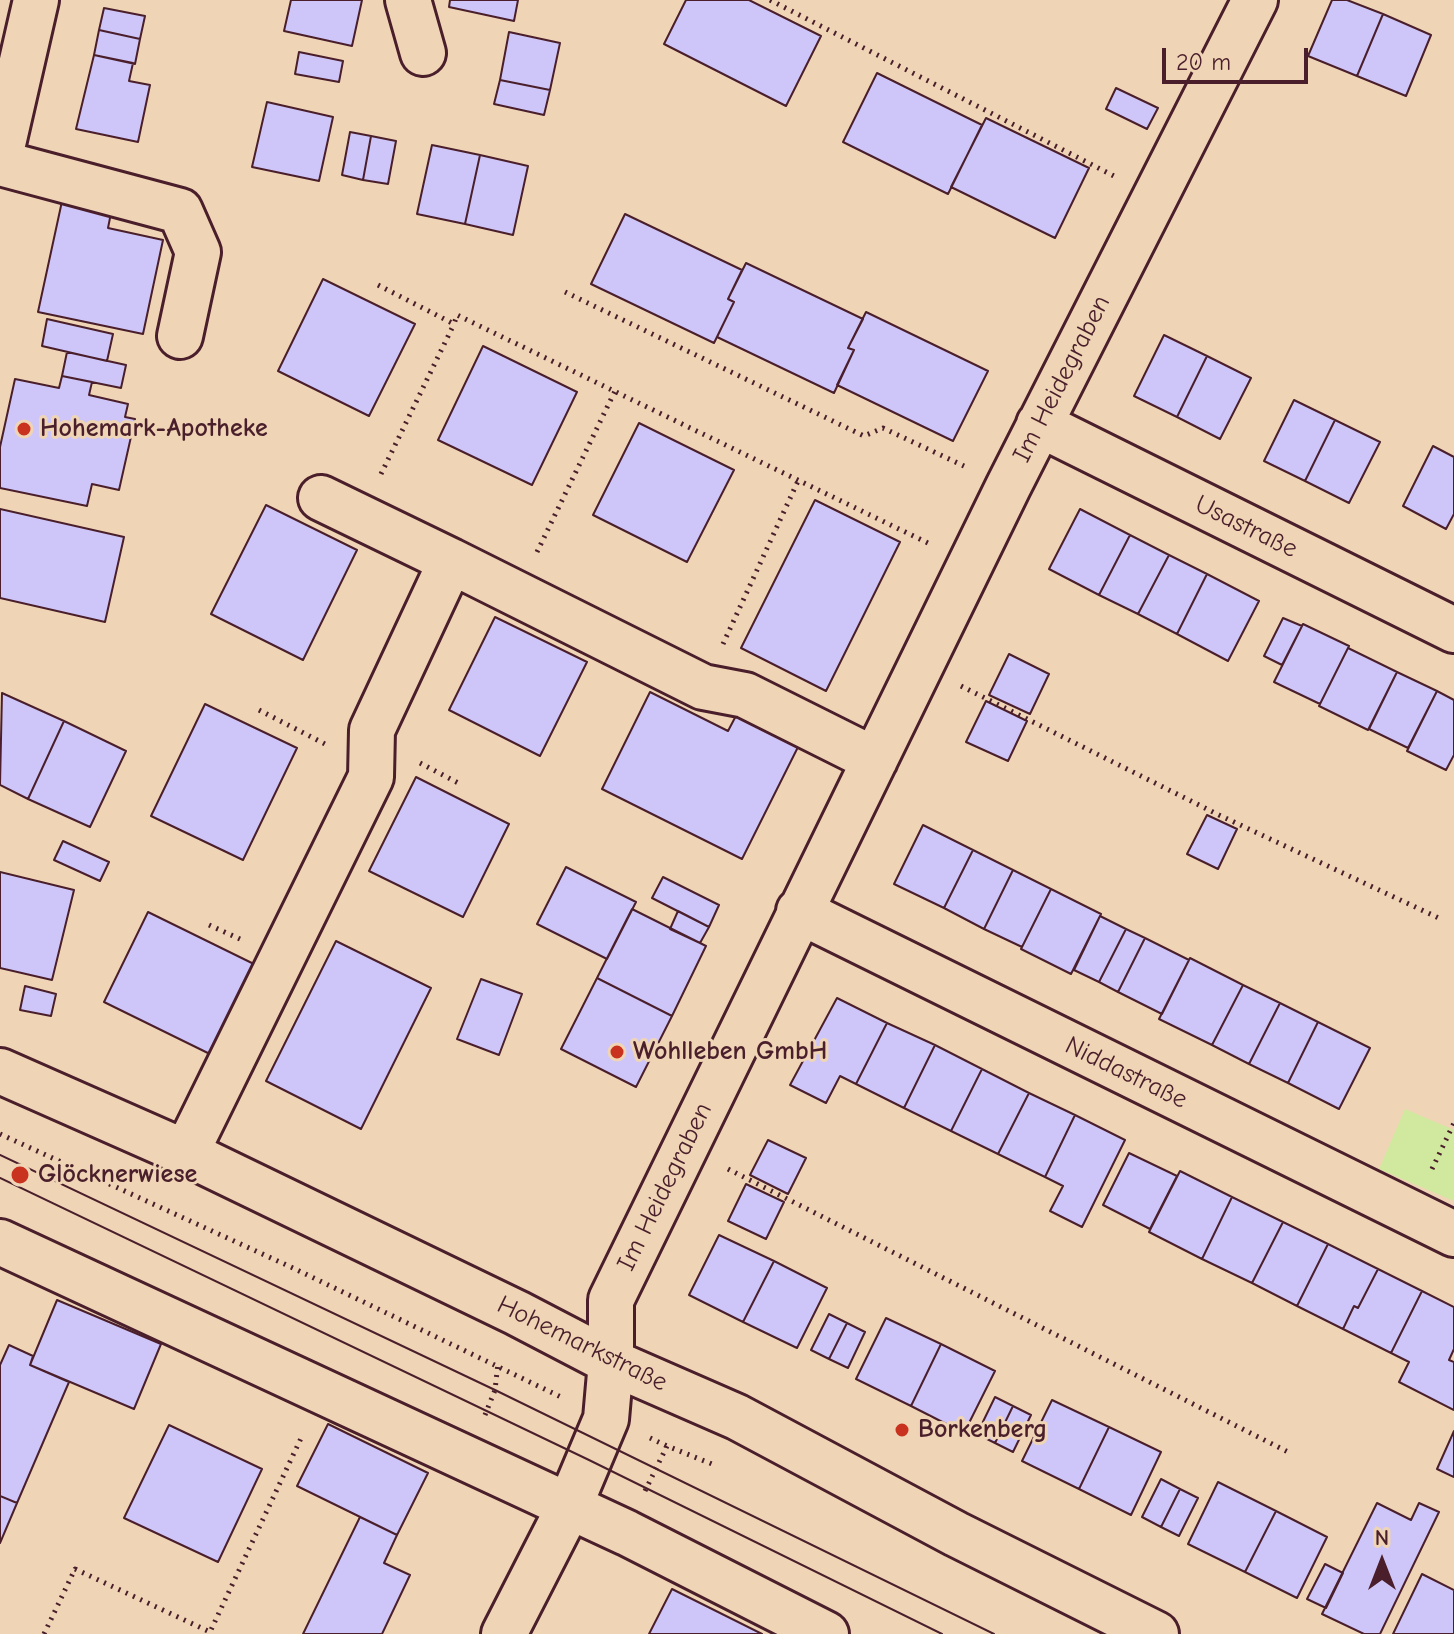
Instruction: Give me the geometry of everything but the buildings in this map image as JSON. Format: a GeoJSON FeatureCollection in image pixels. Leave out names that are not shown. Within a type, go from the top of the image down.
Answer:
{"type":"FeatureCollection","features":[{"type":"Feature","properties":{"kind":"street"},"geometry":{"type":"LineString","coordinates":[[36,0],[0,160],[180,211],[198,252],[180,336]]}},
{"type":"Feature","properties":{"kind":"street"},"geometry":{"type":"LineString","coordinates":[[408,0],[423,53]]}},
{"type":"Feature","properties":{"kind":"street","name":"Im Heidegraben"},"geometry":{"type":"LineString","coordinates":[[504,1634],[569,1507],[606,1419],[611,1362],[611,1300],[1039,424],[1255,0]]}},
{"type":"Feature","properties":{"kind":"street","name":"Usastraße"},"geometry":{"type":"LineString","coordinates":[[1039,424],[1454,630]]}},
{"type":"Feature","properties":{"kind":"street"},"geometry":{"type":"LineString","coordinates":[[321,498],[517,594],[722,676],[745,695],[880,748]]}},
{"type":"Feature","properties":{"kind":"street"},"geometry":{"type":"LineString","coordinates":[[186,1153],[371,777],[372,730],[451,561]]}},
{"type":"Feature","properties":{"kind":"street","name":"Niddastraße"},"geometry":{"type":"LineString","coordinates":[[799,911],[1454,1234]]}},
{"type":"Feature","properties":{"kind":"street","name":"Hohemarkstraße"},"geometry":{"type":"LineString","coordinates":[[0,1071],[186,1153],[517,1313],[611,1362],[737,1417],[956,1534],[1156,1634]]}},
{"type":"Feature","properties":{"kind":"street"},"geometry":{"type":"LineString","coordinates":[[0,1242],[627,1533],[826,1634]]}},
{"type":"Feature","properties":{"kind":"path"},"geometry":{"type":"LineString","coordinates":[[770,0],[1155,197]]}},
{"type":"Feature","properties":{"kind":"path"},"geometry":{"type":"LineString","coordinates":[[378,285],[454,324]]}},
{"type":"Feature","properties":{"kind":"path"},"geometry":{"type":"LineString","coordinates":[[565,292],[864,436],[883,428],[1008,487]]}},
{"type":"Feature","properties":{"kind":"path"},"geometry":{"type":"LineString","coordinates":[[361,516],[457,315],[972,565]]}},
{"type":"Feature","properties":{"kind":"path"},"geometry":{"type":"LineString","coordinates":[[517,594],[615,391]]}},
{"type":"Feature","properties":{"kind":"path"},"geometry":{"type":"LineString","coordinates":[[722,676],[798,481]]}},
{"type":"Feature","properties":{"kind":"path"},"geometry":{"type":"LineString","coordinates":[[921,665],[1219,815],[1443,920]]}},
{"type":"Feature","properties":{"kind":"path"},"geometry":{"type":"LineString","coordinates":[[259,710],[331,747],[372,752]]}},
{"type":"Feature","properties":{"kind":"path"},"geometry":{"type":"LineString","coordinates":[[0,1134],[497,1365]]}},
{"type":"Feature","properties":{"kind":"path"},"geometry":{"type":"LineString","coordinates":[[684,1147],[1290,1453]]}},
{"type":"Feature","properties":{"kind":"path"},"geometry":{"type":"LineString","coordinates":[[44,1634],[75,1569],[210,1632],[323,1391]]}},
{"type":"Feature","properties":{"kind":"path"},"geometry":{"type":"LineString","coordinates":[[627,1533],[667,1446],[717,1466]]}},
{"type":"Feature","properties":{"kind":"green space"},"geometry":{"type":"Polygon","coordinates":[[[1405,1109],[1454,1130],[1454,1201],[1379,1169],[1405,1109]]]}},
{"type":"Feature","properties":{"kind":"tram line"},"geometry":{"type":"LineString","coordinates":[[0,1155],[495,1390],[994,1634]]}},
{"type":"Feature","properties":{"kind":"tram line"},"geometry":{"type":"LineString","coordinates":[[0,1178],[589,1460],[942,1634]]}},
{"type":"Feature","properties":{"kind":"place","name":"Hohemark-Apotheke"},"geometry":{"type":"Point","coordinates":[24,429]}},
{"type":"Feature","properties":{"kind":"place","name":"Wohlleben GmbH"},"geometry":{"type":"Point","coordinates":[617,1052]}},
{"type":"Feature","properties":{"kind":"place","name":"Glöcknerwiese"},"geometry":{"type":"Point","coordinates":[20,1175]}},
{"type":"Feature","properties":{"kind":"place","name":"Borkenberg"},"geometry":{"type":"Point","coordinates":[902,1430]}}]}
